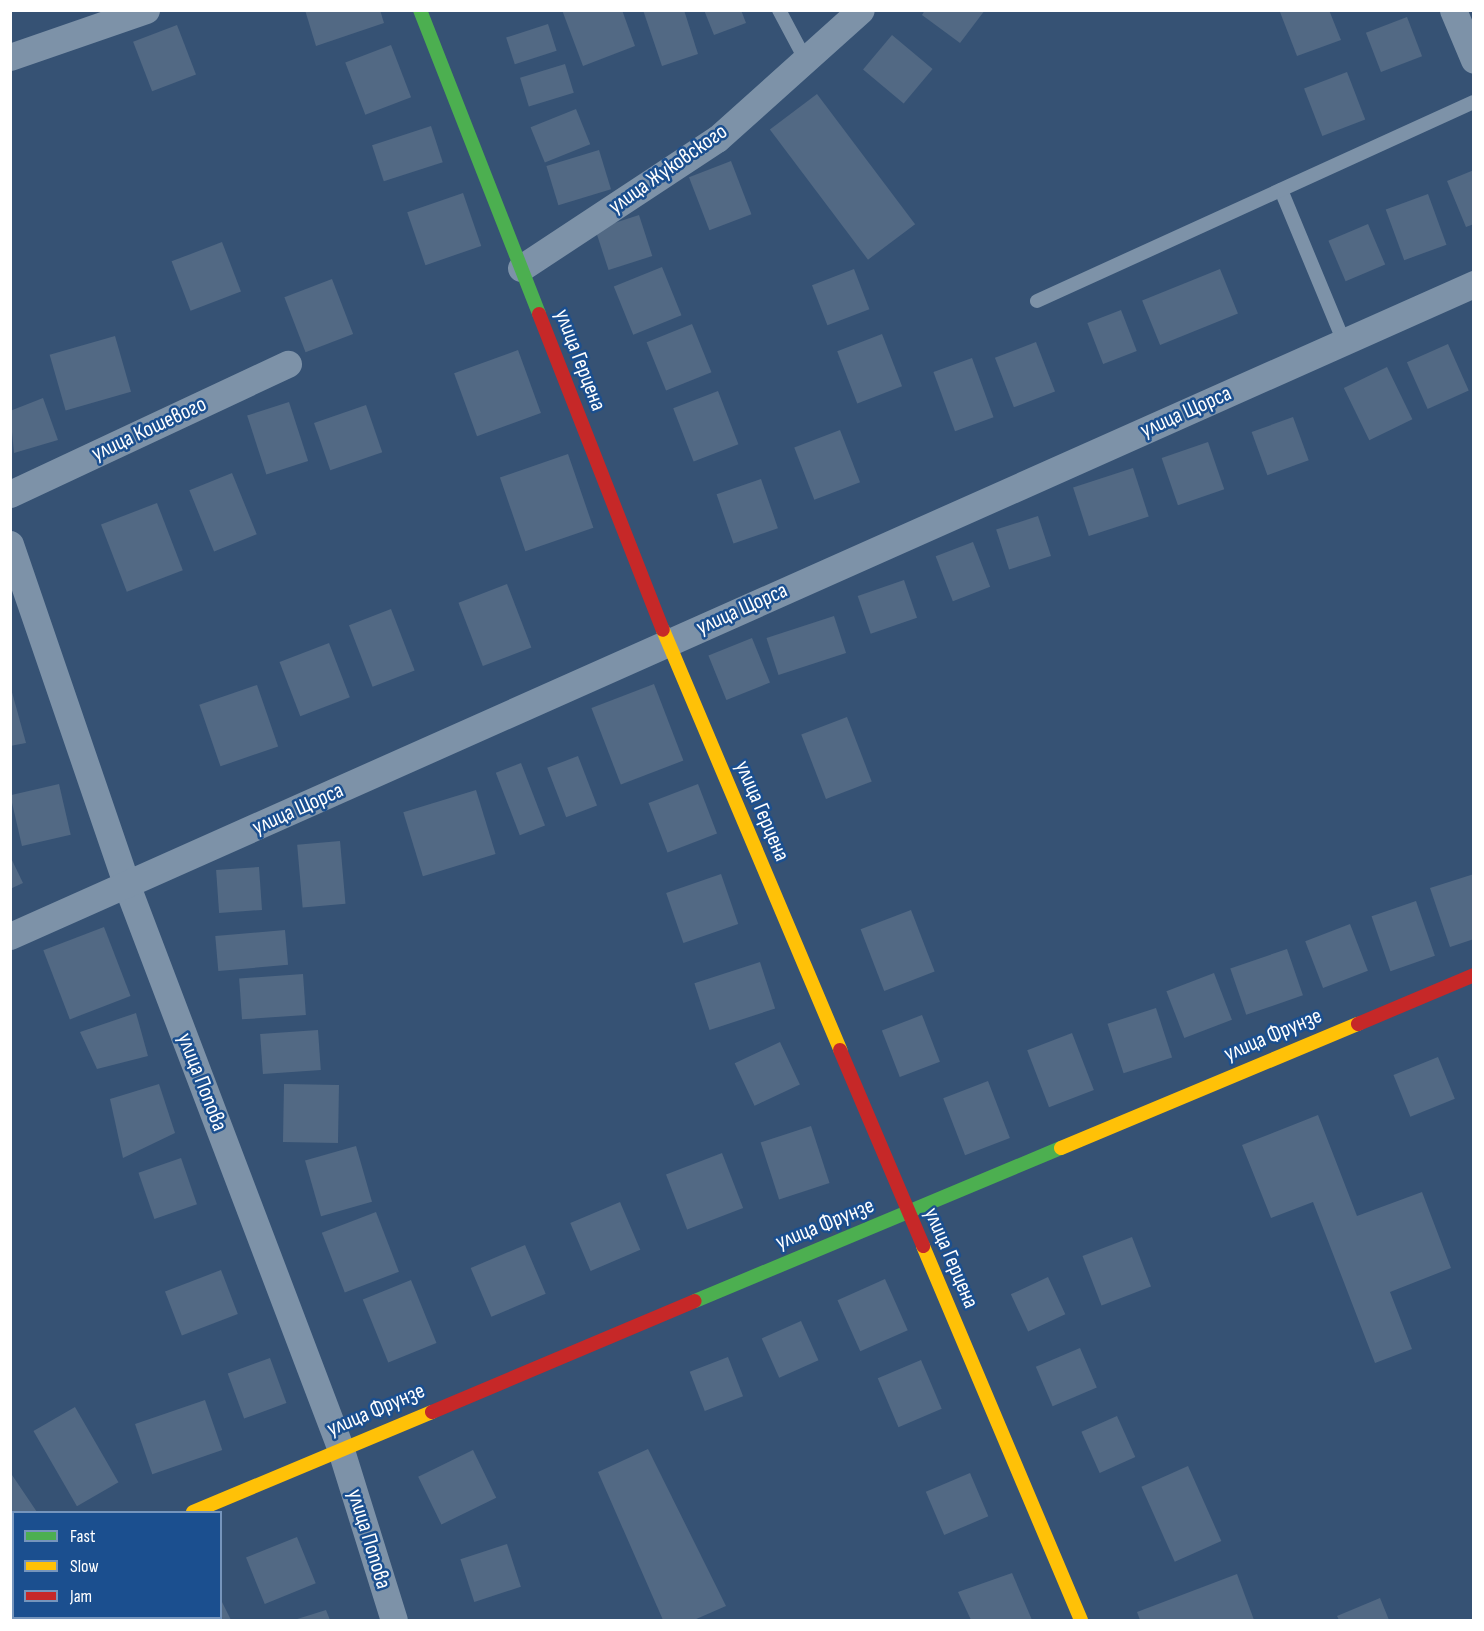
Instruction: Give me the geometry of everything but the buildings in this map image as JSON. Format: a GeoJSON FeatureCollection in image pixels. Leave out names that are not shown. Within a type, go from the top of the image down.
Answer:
{"type":"FeatureCollection","features":[{"type":"Feature","properties":{"kind":"street"},"geometry":{"type":"LineString","coordinates":[[10,57],[146,10]]}},
{"type":"Feature","properties":{"kind":"street","name":"улица Герцена"},"geometry":{"type":"LineString","coordinates":[[420,10],[668,642],[1081,1620]]}},
{"type":"Feature","properties":{"kind":"street","name":"улица Жуковского"},"geometry":{"type":"LineString","coordinates":[[521,268],[717,139],[861,10]]}},
{"type":"Feature","properties":{"kind":"street"},"geometry":{"type":"LineString","coordinates":[[1453,10],[1473,60]]}},
{"type":"Feature","properties":{"kind":"street","name":"улица Щорса"},"geometry":{"type":"LineString","coordinates":[[10,936],[127,886],[668,642],[1473,284]]}},
{"type":"Feature","properties":{"kind":"street","name":"улица Кошевого"},"geometry":{"type":"LineString","coordinates":[[10,494],[288,364]]}},
{"type":"Feature","properties":{"kind":"street","name":"улица Попова"},"geometry":{"type":"LineString","coordinates":[[10,544],[127,886],[340,1447],[394,1620]]}},
{"type":"Feature","properties":{"kind":"street","name":"улица Фрунзе"},"geometry":{"type":"LineString","coordinates":[[195,1511],[340,1447],[909,1212],[1473,975]]}},
{"type":"Feature","properties":{"kind":"lane"},"geometry":{"type":"LineString","coordinates":[[779,10],[805,59]]}},
{"type":"Feature","properties":{"kind":"lane"},"geometry":{"type":"LineString","coordinates":[[1037,301],[1473,102]]}},
{"type":"Feature","properties":{"kind":"lane"},"geometry":{"type":"LineString","coordinates":[[1281,190],[1344,342]]}},
{"type":"Feature","properties":{"kind":"traffic: fast"},"geometry":{"type":"LineString","coordinates":[[420,10],[539,314]]}},
{"type":"Feature","properties":{"kind":"traffic: fast"},"geometry":{"type":"LineString","coordinates":[[695,1301],[1061,1148]]}},
{"type":"Feature","properties":{"kind":"traffic: slow"},"geometry":{"type":"LineString","coordinates":[[663,630],[840,1050]]}},
{"type":"Feature","properties":{"kind":"traffic: slow"},"geometry":{"type":"LineString","coordinates":[[1061,1148],[1358,1024]]}},
{"type":"Feature","properties":{"kind":"traffic: slow"},"geometry":{"type":"LineString","coordinates":[[923,1246],[1081,1620]]}},
{"type":"Feature","properties":{"kind":"traffic: slow"},"geometry":{"type":"LineString","coordinates":[[195,1511],[432,1412]]}},
{"type":"Feature","properties":{"kind":"traffic: jam"},"geometry":{"type":"LineString","coordinates":[[539,314],[663,630]]}},
{"type":"Feature","properties":{"kind":"traffic: jam"},"geometry":{"type":"LineString","coordinates":[[1358,1024],[1474,975]]}},
{"type":"Feature","properties":{"kind":"traffic: jam"},"geometry":{"type":"LineString","coordinates":[[840,1050],[923,1246]]}},
{"type":"Feature","properties":{"kind":"traffic: jam"},"geometry":{"type":"LineString","coordinates":[[432,1412],[695,1301]]}}]}
